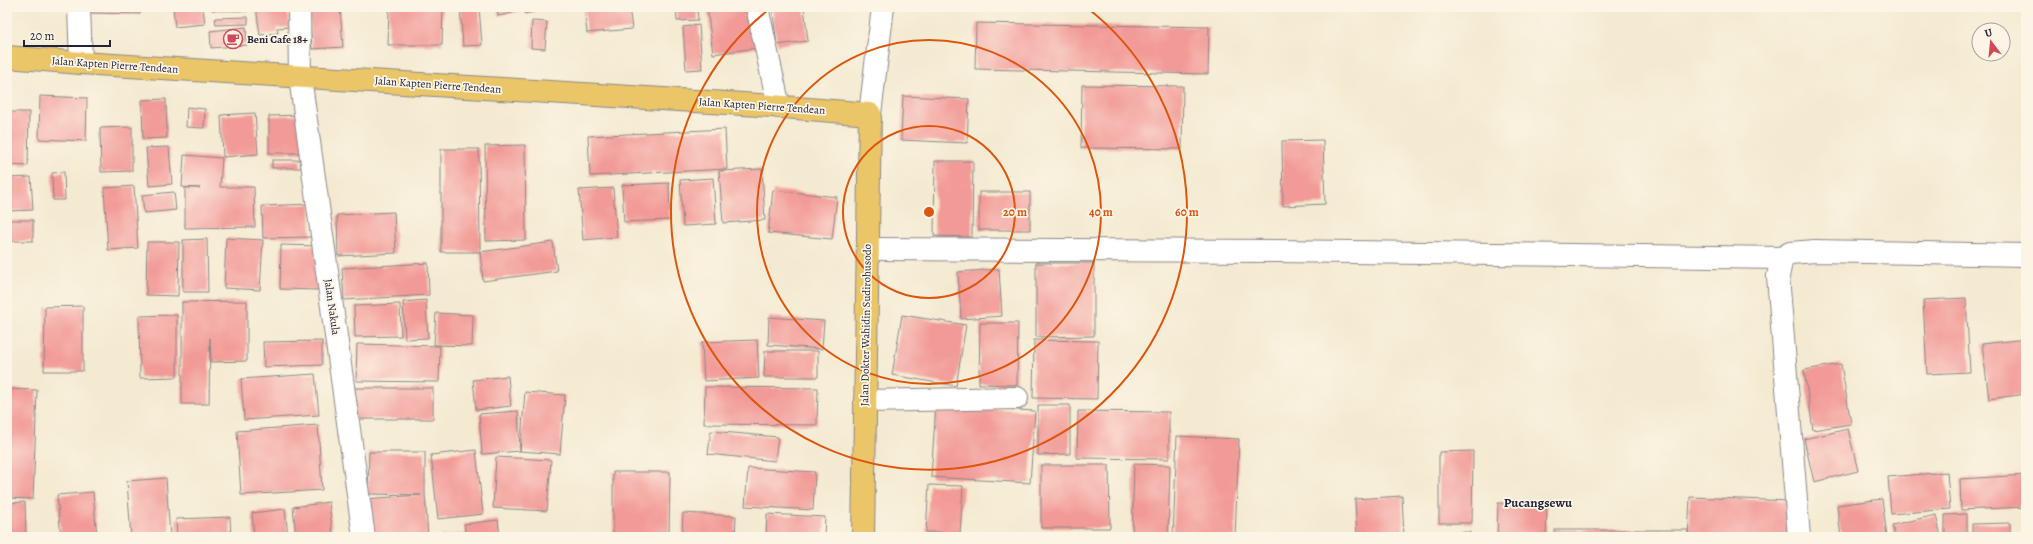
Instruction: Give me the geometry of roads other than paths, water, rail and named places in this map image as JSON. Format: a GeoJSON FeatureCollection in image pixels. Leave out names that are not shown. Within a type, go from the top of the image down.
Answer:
{"type":"FeatureCollection","features":[{"type":"Feature","properties":{"kind":"main road","name":"Jalan Kapten Pierre Tendean"},"geometry":{"type":"LineString","coordinates":[[7,57],[870,114]]}},
{"type":"Feature","properties":{"kind":"main road","name":"Jalan Dokter Wahidin Sudirohusodo"},"geometry":{"type":"LineString","coordinates":[[863,537],[870,114]]}},
{"type":"Feature","properties":{"kind":"street"},"geometry":{"type":"LineString","coordinates":[[78,7],[81,63]]}},
{"type":"Feature","properties":{"kind":"street","name":"Jalan Nakula"},"geometry":{"type":"LineString","coordinates":[[299,7],[300,77],[364,537]]}},
{"type":"Feature","properties":{"kind":"street"},"geometry":{"type":"LineString","coordinates":[[757,7],[779,107]]}},
{"type":"Feature","properties":{"kind":"street"},"geometry":{"type":"LineString","coordinates":[[870,114],[882,7]]}},
{"type":"Feature","properties":{"kind":"street"},"geometry":{"type":"LineString","coordinates":[[868,249],[1271,251],[1782,258],[1790,253],[1815,252],[2026,255]]}},
{"type":"Feature","properties":{"kind":"street"},"geometry":{"type":"LineString","coordinates":[[1782,258],[1778,276],[1798,537]]}},
{"type":"Feature","properties":{"kind":"street"},"geometry":{"type":"LineString","coordinates":[[865,401],[1017,398]]}},
{"type":"Feature","properties":{"kind":"place","name":"Beni Cafe 18+"},"geometry":{"type":"Point","coordinates":[233,39]}},
{"type":"Feature","properties":{"kind":"district","name":"Pucangsewu"},"geometry":{"type":"Point","coordinates":[1538,502]}}]}
